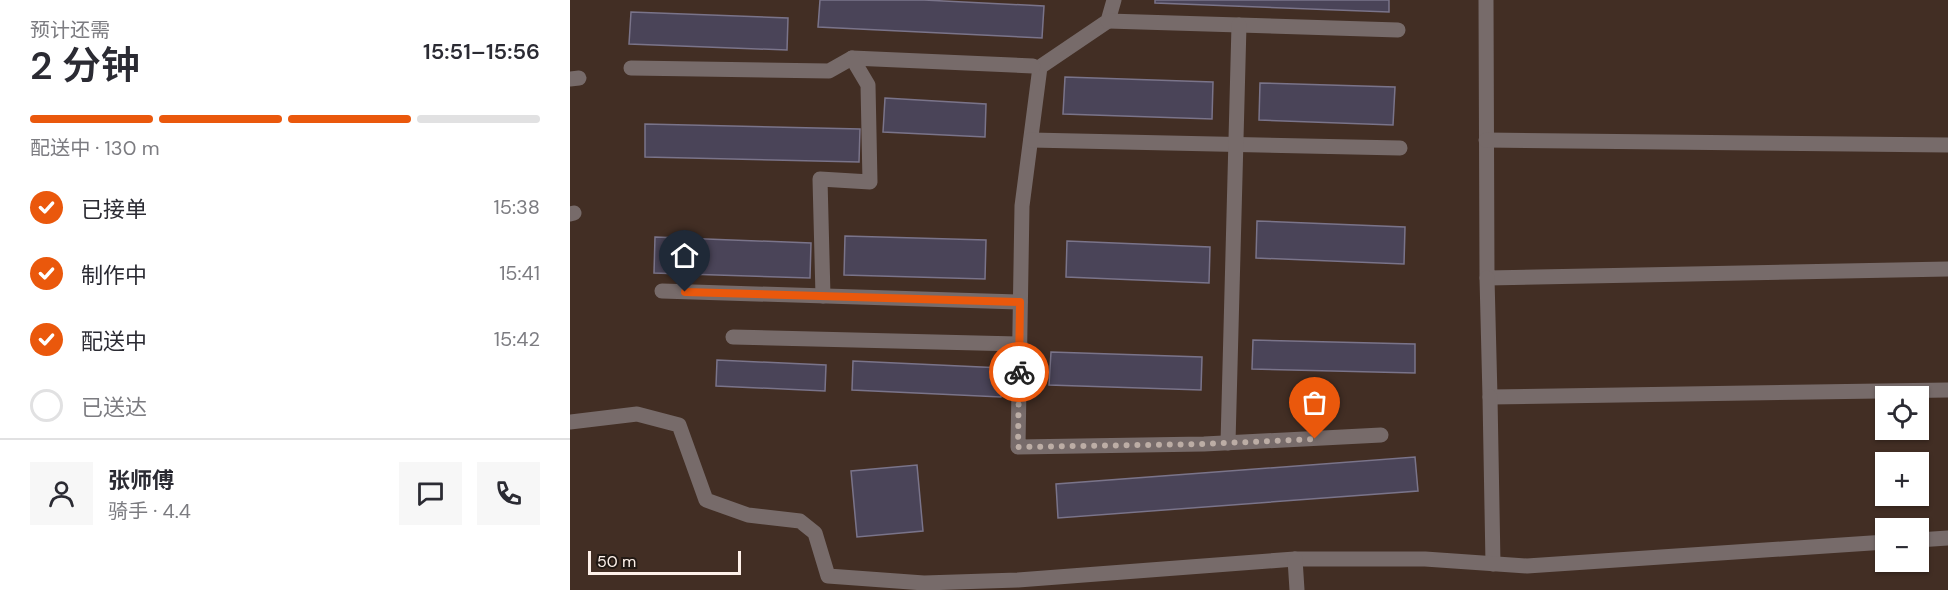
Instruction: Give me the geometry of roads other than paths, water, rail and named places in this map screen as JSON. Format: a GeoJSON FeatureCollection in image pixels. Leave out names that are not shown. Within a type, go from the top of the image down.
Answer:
{"type":"FeatureCollection","features":[{"type":"Feature","properties":{"kind":"street"},"geometry":{"type":"LineString","coordinates":[[1108,21],[1114,0]]}},
{"type":"Feature","properties":{"kind":"street"},"geometry":{"type":"LineString","coordinates":[[1486,0],[1487,278],[1493,564]]}},
{"type":"Feature","properties":{"kind":"street"},"geometry":{"type":"LineString","coordinates":[[1381,435],[1228,443],[1018,447],[1022,206],[1041,67],[1108,21],[1398,30]]}},
{"type":"Feature","properties":{"kind":"street"},"geometry":{"type":"LineString","coordinates":[[1228,443],[1239,25]]}},
{"type":"Feature","properties":{"kind":"street"},"geometry":{"type":"LineString","coordinates":[[631,68],[829,71],[852,58],[1034,66]]}},
{"type":"Feature","properties":{"kind":"street"},"geometry":{"type":"LineString","coordinates":[[823,296],[820,179],[870,182],[868,85],[852,58]]}},
{"type":"Feature","properties":{"kind":"street"},"geometry":{"type":"LineString","coordinates":[[1031,140],[1400,148]]}},
{"type":"Feature","properties":{"kind":"street"},"geometry":{"type":"LineString","coordinates":[[1486,140],[1948,145]]}},
{"type":"Feature","properties":{"kind":"street"},"geometry":{"type":"LineString","coordinates":[[1487,278],[1948,269]]}},
{"type":"Feature","properties":{"kind":"street"},"geometry":{"type":"LineString","coordinates":[[662,291],[1020,302]]}},
{"type":"Feature","properties":{"kind":"street"},"geometry":{"type":"LineString","coordinates":[[733,338],[1020,344]]}},
{"type":"Feature","properties":{"kind":"street"},"geometry":{"type":"LineString","coordinates":[[1490,397],[1948,390]]}},
{"type":"Feature","properties":{"kind":"street"},"geometry":{"type":"LineString","coordinates":[[570,422],[637,414],[679,425],[706,500],[748,515],[800,521],[815,533],[828,576],[924,583],[1018,585],[1295,559],[1425,559],[1527,566],[1875,543]]}},
{"type":"Feature","properties":{"kind":"street"},"geometry":{"type":"LineString","coordinates":[[1929,539],[1948,538]]}},
{"type":"Feature","properties":{"kind":"street"},"geometry":{"type":"LineString","coordinates":[[1295,559],[1297,590]]}}]}
